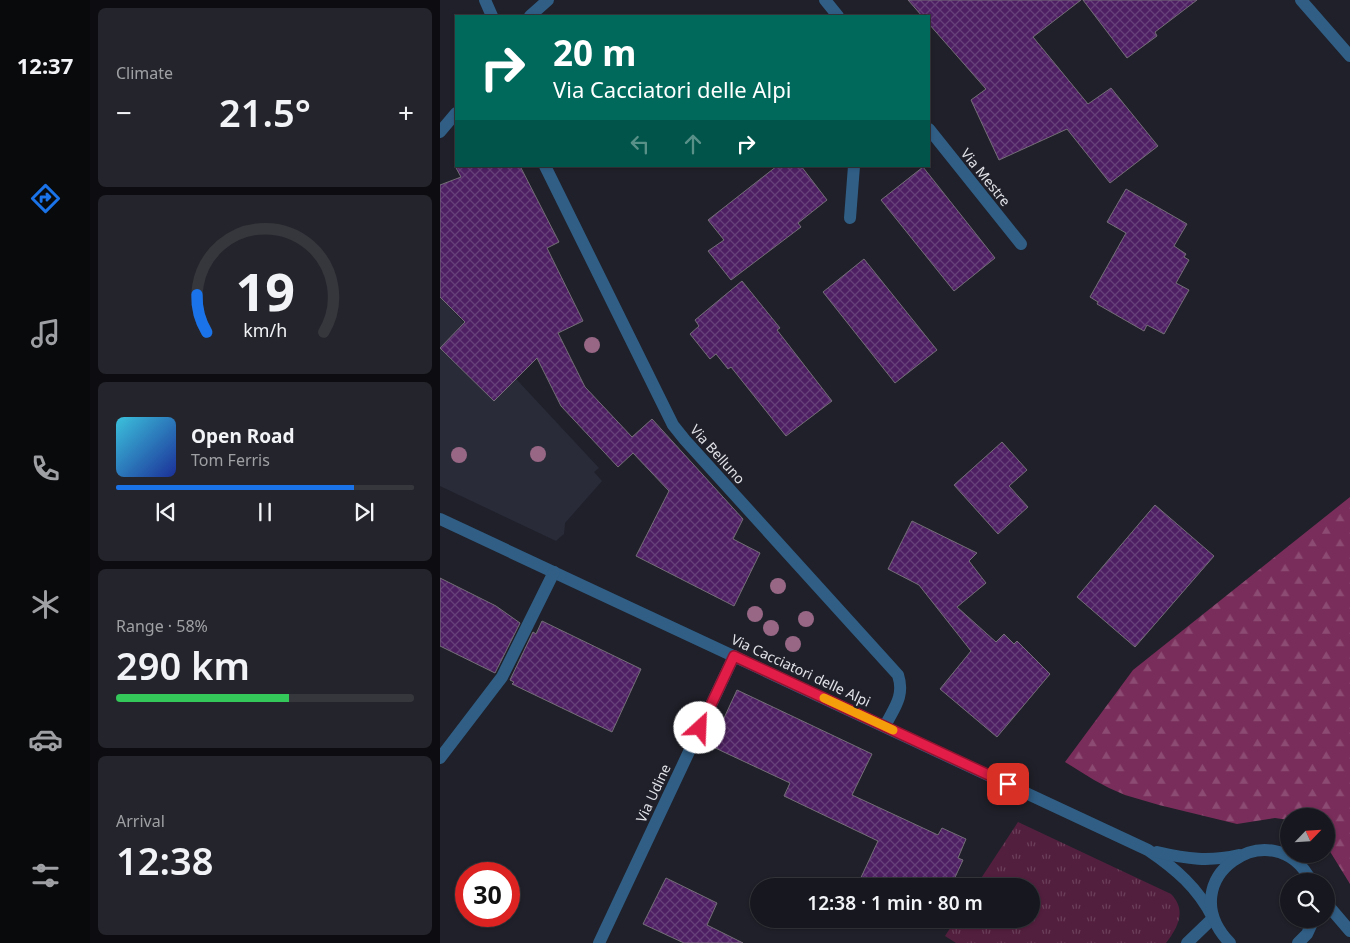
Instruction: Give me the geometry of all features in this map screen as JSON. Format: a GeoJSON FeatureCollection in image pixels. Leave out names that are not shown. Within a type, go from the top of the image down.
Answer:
{"type":"FeatureCollection","features":[{"type":"Feature","properties":{"kind":"street"},"geometry":{"type":"LineString","coordinates":[[484,0],[492,15]]}},
{"type":"Feature","properties":{"kind":"street"},"geometry":{"type":"LineString","coordinates":[[531,15],[548,0]]}},
{"type":"Feature","properties":{"kind":"street"},"geometry":{"type":"LineString","coordinates":[[825,0],[837,15]]}},
{"type":"Feature","properties":{"kind":"street"},"geometry":{"type":"LineString","coordinates":[[1302,0],[1350,56]]}},
{"type":"Feature","properties":{"kind":"street"},"geometry":{"type":"LineString","coordinates":[[440,132],[455,114]]}},
{"type":"Feature","properties":{"kind":"street","name":"Via Mestre"},"geometry":{"type":"LineString","coordinates":[[930,130],[1020,244]]}},
{"type":"Feature","properties":{"kind":"street","name":"Via Belluno"},"geometry":{"type":"LineString","coordinates":[[545,167],[673,424],[685,440],[898,675],[901,686],[900,697],[885,726]]}},
{"type":"Feature","properties":{"kind":"street"},"geometry":{"type":"LineString","coordinates":[[850,218],[854,167]]}},
{"type":"Feature","properties":{"kind":"street","name":"Via Cacciatori delle Alpi"},"geometry":{"type":"LineString","coordinates":[[440,519],[1148,850],[1182,875],[1197,891],[1221,933],[1230,943]]}},
{"type":"Feature","properties":{"kind":"street"},"geometry":{"type":"LineString","coordinates":[[440,758],[502,677],[554,572]]}},
{"type":"Feature","properties":{"kind":"street","name":"Via Udine"},"geometry":{"type":"LineString","coordinates":[[599,943],[734,656]]}},
{"type":"Feature","properties":{"kind":"street","name":"Via Cacciatori delle Alpi"},"geometry":{"type":"LineString","coordinates":[[1148,850],[1178,857],[1205,860],[1264,850],[1280,853],[1295,860],[1307,873]]}},
{"type":"Feature","properties":{"kind":"street"},"geometry":{"type":"LineString","coordinates":[[1187,943],[1213,918],[1211,902],[1214,885],[1222,871],[1234,859],[1248,852]]}},
{"type":"Feature","properties":{"kind":"street"},"geometry":{"type":"LineString","coordinates":[[1335,913],[1350,930]]}},
{"type":"Feature","properties":{"kind":"street"},"geometry":{"type":"LineString","coordinates":[[1298,943],[1307,934],[1310,928]]}},
{"type":"Feature","properties":{"kind":"shaded area"},"geometry":{"type":"Polygon","coordinates":[[[440,297],[599,468],[594,472],[602,481],[565,523],[564,534],[556,541],[440,486],[440,297]]]}},
{"type":"Feature","properties":{"kind":"green space"},"geometry":{"type":"Polygon","coordinates":[[[1350,497],[1350,884],[1335,860],[1335,808],[1280,808],[1280,819],[1237,824],[1125,795],[1094,780],[1065,762],[1133,670],[1350,497]]]}},
{"type":"Feature","properties":{"kind":"green space"},"geometry":{"type":"Polygon","coordinates":[[[1018,822],[1171,894],[1179,906],[1179,919],[1166,943],[956,943],[945,936],[950,928],[1040,928],[1040,878],[981,878],[1018,822]]]}},
{"type":"Feature","properties":{"kind":"building"},"geometry":{"type":"Polygon","coordinates":[[[908,0],[1081,0],[1033,37],[1088,104],[1111,88],[1158,146],[1110,183],[1067,129],[999,160],[971,100],[986,89],[930,25],[930,15],[921,15],[908,0]]]}},
{"type":"Feature","properties":{"kind":"building"},"geometry":{"type":"Polygon","coordinates":[[[1083,0],[1197,0],[1155,32],[1157,36],[1127,58],[1083,0]]]}},
{"type":"Feature","properties":{"kind":"building"},"geometry":{"type":"Polygon","coordinates":[[[456,167],[521,167],[559,242],[547,248],[583,321],[558,333],[585,387],[632,437],[652,419],[743,519],[733,539],[760,553],[734,606],[636,556],[669,491],[633,453],[618,467],[561,406],[537,358],[494,401],[440,348],[465,322],[440,297],[440,185],[461,177],[456,167]]]}},
{"type":"Feature","properties":{"kind":"building"},"geometry":{"type":"Polygon","coordinates":[[[776,167],[802,167],[827,200],[798,223],[801,227],[731,280],[708,251],[724,240],[708,220],[776,167]]]}},
{"type":"Feature","properties":{"kind":"building"},"geometry":{"type":"Polygon","coordinates":[[[923,167],[995,258],[954,291],[881,200],[923,167]]]}},
{"type":"Feature","properties":{"kind":"building"},"geometry":{"type":"Polygon","coordinates":[[[1126,189],[1187,224],[1174,246],[1186,254],[1184,257],[1189,260],[1176,283],[1189,290],[1164,334],[1147,325],[1144,331],[1097,304],[1098,302],[1090,297],[1126,233],[1107,222],[1126,189]]]}},
{"type":"Feature","properties":{"kind":"building"},"geometry":{"type":"Polygon","coordinates":[[[864,259],[937,350],[895,383],[823,292],[864,259]]]}},
{"type":"Feature","properties":{"kind":"building"},"geometry":{"type":"Polygon","coordinates":[[[742,281],[780,328],[777,330],[832,401],[786,436],[731,367],[728,369],[716,354],[710,359],[690,334],[699,326],[695,320],[742,281]]]}},
{"type":"Feature","properties":{"kind":"building"},"geometry":{"type":"Polygon","coordinates":[[[1002,442],[1027,470],[1009,486],[1028,507],[998,534],[954,485],[1002,442]]]}},
{"type":"Feature","properties":{"kind":"building"},"geometry":{"type":"Polygon","coordinates":[[[1155,505],[1214,556],[1135,647],[1077,597],[1155,505]]]}},
{"type":"Feature","properties":{"kind":"building"},"geometry":{"type":"Polygon","coordinates":[[[912,521],[977,553],[969,561],[986,583],[957,607],[996,642],[1004,634],[1014,644],[1017,641],[1050,674],[997,737],[940,689],[971,651],[919,585],[888,569],[912,521]]]}},
{"type":"Feature","properties":{"kind":"building"},"geometry":{"type":"Polygon","coordinates":[[[440,578],[496,606],[520,623],[495,673],[440,646],[440,578]]]}},
{"type":"Feature","properties":{"kind":"building"},"geometry":{"type":"Polygon","coordinates":[[[542,621],[641,669],[612,732],[512,684],[514,682],[510,680],[533,632],[536,634],[542,621]]]}},
{"type":"Feature","properties":{"kind":"building"},"geometry":{"type":"Polygon","coordinates":[[[737,690],[872,754],[852,795],[938,835],[942,828],[966,839],[958,858],[963,860],[955,878],[861,878],[878,841],[784,796],[790,783],[711,746],[737,690]]]}},
{"type":"Feature","properties":{"kind":"building"},"geometry":{"type":"Polygon","coordinates":[[[666,878],[717,903],[707,925],[743,943],[684,943],[643,924],[666,878]]]}},
{"type":"Feature","properties":{"kind":"slow traffic"},"geometry":{"type":"LineString","coordinates":[[824,698],[893,730]]}},
{"type":"Feature","properties":{"kind":"route"},"geometry":{"type":"LineString","coordinates":[[700,728],[734,656],[1008,784]]}}]}
